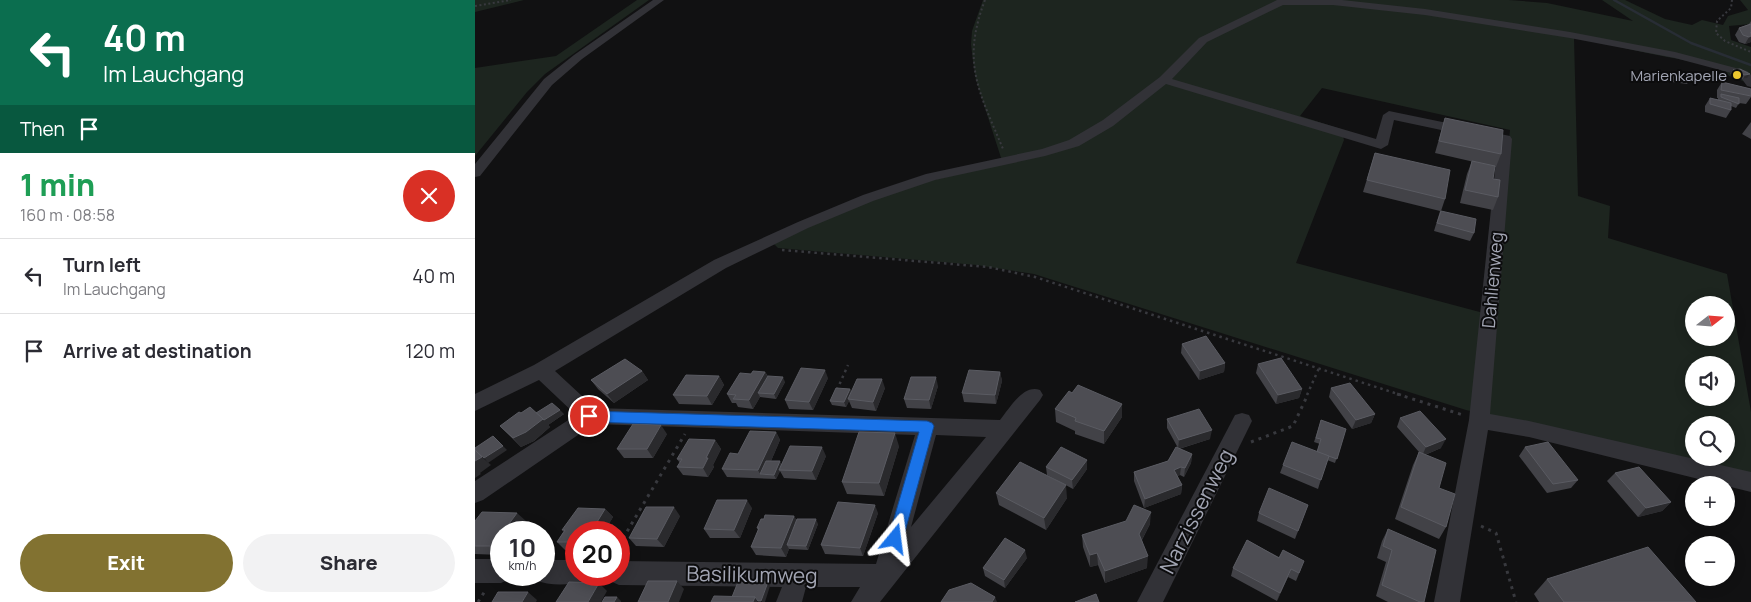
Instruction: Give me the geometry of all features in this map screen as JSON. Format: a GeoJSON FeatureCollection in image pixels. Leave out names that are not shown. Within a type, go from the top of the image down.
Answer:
{"type":"FeatureCollection","features":[{"type":"Feature","properties":{"kind":"street"},"geometry":{"type":"LineString","coordinates":[[475,173],[548,82],[578,57],[659,0]]}},
{"type":"Feature","properties":{"kind":"street"},"geometry":{"type":"LineString","coordinates":[[475,403],[541,370],[720,264],[867,198],[931,177],[1045,152],[1089,135],[1108,123],[1164,80],[1203,40],[1283,1],[1330,1],[1425,12],[1570,35],[1675,55],[1747,73],[1751,83]]}},
{"type":"Feature","properties":{"kind":"street","name":"Dahlienweg"},"geometry":{"type":"LineString","coordinates":[[1164,80],[1381,145],[1389,115],[1505,140],[1479,420],[1447,602]]}},
{"type":"Feature","properties":{"kind":"street"},"geometry":{"type":"LineString","coordinates":[[541,370],[589,416]]}},
{"type":"Feature","properties":{"kind":"street"},"geometry":{"type":"LineString","coordinates":[[864,602],[1033,395]]}},
{"type":"Feature","properties":{"kind":"street"},"geometry":{"type":"LineString","coordinates":[[475,493],[589,416],[1004,429]]}},
{"type":"Feature","properties":{"kind":"street"},"geometry":{"type":"LineString","coordinates":[[1479,420],[1751,482]]}},
{"type":"Feature","properties":{"kind":"street","name":"Narzissenweg"},"geometry":{"type":"LineString","coordinates":[[1150,602],[1242,421]]}},
{"type":"Feature","properties":{"kind":"street"},"geometry":{"type":"LineString","coordinates":[[885,576],[927,426]]}},
{"type":"Feature","properties":{"kind":"street"},"geometry":{"type":"LineString","coordinates":[[475,571],[490,571]]}},
{"type":"Feature","properties":{"kind":"street","name":"Basilikumweg"},"geometry":{"type":"LineString","coordinates":[[630,573],[885,576]]}},
{"type":"Feature","properties":{"kind":"street"},"geometry":{"type":"LineString","coordinates":[[789,602],[798,575]]}},
{"type":"Feature","properties":{"kind":"path"},"geometry":{"type":"LineString","coordinates":[[475,6],[511,0]]}},
{"type":"Feature","properties":{"kind":"path"},"geometry":{"type":"LineString","coordinates":[[985,0],[975,28],[972,43],[973,54],[979,84],[1007,161]]}},
{"type":"Feature","properties":{"kind":"path"},"geometry":{"type":"LineString","coordinates":[[1732,0],[1731,8],[1717,21],[1716,33],[1725,41],[1751,52]]}},
{"type":"Feature","properties":{"kind":"path"},"geometry":{"type":"LineString","coordinates":[[761,245],[769,249],[988,267],[1012,272],[1070,287],[1479,420]]}},
{"type":"Feature","properties":{"kind":"path"},"geometry":{"type":"LineString","coordinates":[[823,423],[848,365]]}},
{"type":"Feature","properties":{"kind":"path"},"geometry":{"type":"LineString","coordinates":[[1226,451],[1293,426],[1319,368]]}},
{"type":"Feature","properties":{"kind":"path"},"geometry":{"type":"LineString","coordinates":[[630,526],[693,419]]}},
{"type":"Feature","properties":{"kind":"path"},"geometry":{"type":"LineString","coordinates":[[1462,518],[1495,533],[1516,602]]}},
{"type":"Feature","properties":{"kind":"shaded area"},"geometry":{"type":"Polygon","coordinates":[[[475,0],[524,0],[475,12],[475,0]]]}},
{"type":"Feature","properties":{"kind":"shaded area"},"geometry":{"type":"Polygon","coordinates":[[[637,0],[649,0],[545,74],[527,92],[475,156],[475,68],[556,56],[637,0]]]}},
{"type":"Feature","properties":{"kind":"shaded area"},"geometry":{"type":"Polygon","coordinates":[[[983,0],[1509,0],[1547,3],[1633,21],[1602,0],[1625,0],[1665,19],[1692,25],[1702,20],[1723,25],[1728,16],[1748,10],[1740,0],[1751,0],[1751,24],[1729,26],[1731,40],[1751,47],[1751,84],[1706,65],[1574,38],[1578,196],[1610,206],[1608,238],[1727,274],[1731,296],[1685,296],[1685,346],[1735,346],[1735,320],[1751,412],[1751,477],[1704,466],[1735,466],[1735,416],[1685,416],[1685,461],[1466,410],[1034,274],[977,265],[778,248],[774,244],[837,213],[924,182],[1003,164],[976,80],[971,44],[972,31],[983,0]],[[1322,88],[1300,116],[1341,129],[1344,140],[1296,263],[1491,315],[1510,130],[1322,88]]]}},
{"type":"Feature","properties":{"kind":"building"},"geometry":{"type":"Polygon","coordinates":[[[1751,24],[1751,36],[1743,35],[1739,28],[1751,24]]]}},
{"type":"Feature","properties":{"kind":"building"},"geometry":{"type":"Polygon","coordinates":[[[1740,69],[1750,74],[1745,75],[1733,70],[1740,69]]]}},
{"type":"Feature","properties":{"kind":"building"},"geometry":{"type":"Polygon","coordinates":[[[1674,75],[1689,77],[1689,81],[1675,78],[1674,75]]]}},
{"type":"Feature","properties":{"kind":"building"},"geometry":{"type":"Polygon","coordinates":[[[1722,82],[1751,89],[1751,96],[1721,90],[1722,82]]]}},
{"type":"Feature","properties":{"kind":"building"},"geometry":{"type":"Polygon","coordinates":[[[1721,94],[1739,98],[1739,104],[1721,97],[1721,94]]]}},
{"type":"Feature","properties":{"kind":"building"},"geometry":{"type":"Polygon","coordinates":[[[1710,98],[1731,103],[1731,110],[1710,104],[1710,98]]]}},
{"type":"Feature","properties":{"kind":"building"},"geometry":{"type":"Polygon","coordinates":[[[1445,118],[1503,130],[1501,154],[1439,141],[1445,118]]]}},
{"type":"Feature","properties":{"kind":"building"},"geometry":{"type":"Polygon","coordinates":[[[1375,153],[1450,170],[1445,199],[1367,180],[1375,153]]]}},
{"type":"Feature","properties":{"kind":"building"},"geometry":{"type":"Polygon","coordinates":[[[1472,161],[1495,166],[1493,179],[1500,180],[1498,197],[1465,190],[1472,161]]]}},
{"type":"Feature","properties":{"kind":"building"},"geometry":{"type":"Polygon","coordinates":[[[1441,211],[1476,219],[1474,233],[1437,223],[1441,211]]]}},
{"type":"Feature","properties":{"kind":"building"},"geometry":{"type":"Polygon","coordinates":[[[1206,336],[1225,363],[1200,371],[1182,344],[1206,336]]]}},
{"type":"Feature","properties":{"kind":"building"},"geometry":{"type":"Polygon","coordinates":[[[1281,358],[1302,389],[1278,395],[1258,364],[1281,358]]]}},
{"type":"Feature","properties":{"kind":"building"},"geometry":{"type":"Polygon","coordinates":[[[625,359],[642,371],[607,394],[591,380],[625,359]]]}},
{"type":"Feature","properties":{"kind":"building"},"geometry":{"type":"Polygon","coordinates":[[[801,368],[825,370],[809,402],[785,400],[801,368]]]}},
{"type":"Feature","properties":{"kind":"building"},"geometry":{"type":"Polygon","coordinates":[[[969,370],[1000,372],[995,395],[962,393],[969,370]]]}},
{"type":"Feature","properties":{"kind":"building"},"geometry":{"type":"Polygon","coordinates":[[[753,371],[765,372],[749,400],[733,399],[736,395],[727,394],[740,373],[751,374],[753,371]]]}},
{"type":"Feature","properties":{"kind":"building"},"geometry":{"type":"Polygon","coordinates":[[[686,375],[719,376],[707,396],[673,395],[686,375]]]}},
{"type":"Feature","properties":{"kind":"building"},"geometry":{"type":"Polygon","coordinates":[[[768,376],[783,377],[774,394],[758,393],[768,376]]]}},
{"type":"Feature","properties":{"kind":"building"},"geometry":{"type":"Polygon","coordinates":[[[911,377],[936,377],[929,400],[904,399],[911,377]]]}},
{"type":"Feature","properties":{"kind":"building"},"geometry":{"type":"Polygon","coordinates":[[[857,379],[882,379],[873,402],[848,399],[857,379]]]}},
{"type":"Feature","properties":{"kind":"building"},"geometry":{"type":"Polygon","coordinates":[[[1350,383],[1375,414],[1356,420],[1331,388],[1350,383]]]}},
{"type":"Feature","properties":{"kind":"building"},"geometry":{"type":"Polygon","coordinates":[[[1078,385],[1122,404],[1104,431],[1075,421],[1076,418],[1055,409],[1069,391],[1072,393],[1078,385]]]}},
{"type":"Feature","properties":{"kind":"building"},"geometry":{"type":"Polygon","coordinates":[[[836,388],[850,389],[844,402],[830,401],[836,388]]]}},
{"type":"Feature","properties":{"kind":"building"},"geometry":{"type":"Polygon","coordinates":[[[552,403],[560,410],[544,420],[536,413],[552,403]]]}},
{"type":"Feature","properties":{"kind":"building"},"geometry":{"type":"Polygon","coordinates":[[[530,407],[543,419],[526,432],[513,438],[500,426],[519,412],[521,413],[530,407]]]}},
{"type":"Feature","properties":{"kind":"building"},"geometry":{"type":"Polygon","coordinates":[[[1199,409],[1212,430],[1179,440],[1167,419],[1199,409]]]}},
{"type":"Feature","properties":{"kind":"building"},"geometry":{"type":"Polygon","coordinates":[[[1420,411],[1446,439],[1426,447],[1400,418],[1420,411]]]}},
{"type":"Feature","properties":{"kind":"building"},"geometry":{"type":"Polygon","coordinates":[[[1321,420],[1346,429],[1337,459],[1317,452],[1321,439],[1316,438],[1321,420]]]}},
{"type":"Feature","properties":{"kind":"building"},"geometry":{"type":"Polygon","coordinates":[[[633,424],[661,425],[647,449],[617,449],[633,424]]]}},
{"type":"Feature","properties":{"kind":"building"},"geometry":{"type":"Polygon","coordinates":[[[750,431],[776,432],[758,470],[722,469],[730,453],[738,454],[750,431]]]}},
{"type":"Feature","properties":{"kind":"building"},"geometry":{"type":"Polygon","coordinates":[[[859,432],[895,433],[879,483],[842,482],[859,432]]]}},
{"type":"Feature","properties":{"kind":"building"},"geometry":{"type":"Polygon","coordinates":[[[493,436],[503,446],[484,458],[475,448],[493,436]]]}},
{"type":"Feature","properties":{"kind":"building"},"geometry":{"type":"Polygon","coordinates":[[[689,439],[715,440],[703,468],[677,467],[682,459],[677,459],[689,439]]]}},
{"type":"Feature","properties":{"kind":"building"},"geometry":{"type":"Polygon","coordinates":[[[1292,442],[1329,456],[1321,480],[1283,465],[1292,442]]]}},
{"type":"Feature","properties":{"kind":"building"},"geometry":{"type":"Polygon","coordinates":[[[1548,442],[1578,480],[1553,484],[1525,447],[1548,442]]]}},
{"type":"Feature","properties":{"kind":"building"},"geometry":{"type":"Polygon","coordinates":[[[790,446],[822,447],[812,471],[779,470],[790,446]]]}},
{"type":"Feature","properties":{"kind":"building"},"geometry":{"type":"Polygon","coordinates":[[[1061,447],[1087,460],[1072,480],[1046,467],[1061,447]]]}},
{"type":"Feature","properties":{"kind":"building"},"geometry":{"type":"Polygon","coordinates":[[[1176,447],[1192,454],[1185,468],[1181,467],[1174,470],[1182,485],[1145,499],[1134,472],[1168,461],[1176,447]]]}},
{"type":"Feature","properties":{"kind":"building"},"geometry":{"type":"Polygon","coordinates":[[[475,450],[482,457],[475,461],[475,450]]]}},
{"type":"Feature","properties":{"kind":"building"},"geometry":{"type":"Polygon","coordinates":[[[1419,452],[1446,463],[1439,488],[1455,494],[1446,527],[1401,507],[1419,452]]]}},
{"type":"Feature","properties":{"kind":"building"},"geometry":{"type":"Polygon","coordinates":[[[766,461],[780,461],[774,475],[760,474],[766,461]]]}},
{"type":"Feature","properties":{"kind":"building"},"geometry":{"type":"Polygon","coordinates":[[[1020,462],[1066,485],[1044,518],[996,493],[1020,462]]]}},
{"type":"Feature","properties":{"kind":"building"},"geometry":{"type":"Polygon","coordinates":[[[1639,467],[1671,502],[1646,508],[1615,473],[1639,467]]]}},
{"type":"Feature","properties":{"kind":"building"},"geometry":{"type":"Polygon","coordinates":[[[1269,488],[1308,505],[1298,531],[1259,513],[1269,488]]]}},
{"type":"Feature","properties":{"kind":"building"},"geometry":{"type":"Polygon","coordinates":[[[717,500],[747,500],[734,530],[704,529],[717,500]]]}},
{"type":"Feature","properties":{"kind":"building"},"geometry":{"type":"Polygon","coordinates":[[[838,502],[875,505],[860,548],[821,545],[838,502]]]}},
{"type":"Feature","properties":{"kind":"building"},"geometry":{"type":"Polygon","coordinates":[[[1134,505],[1151,512],[1139,534],[1148,556],[1105,571],[1097,553],[1090,555],[1082,535],[1126,521],[1134,505]]]}},
{"type":"Feature","properties":{"kind":"building"},"geometry":{"type":"Polygon","coordinates":[[[646,507],[674,507],[657,539],[630,538],[646,507]]]}},
{"type":"Feature","properties":{"kind":"building"},"geometry":{"type":"Polygon","coordinates":[[[578,508],[605,509],[598,521],[569,521],[578,508]]]}},
{"type":"Feature","properties":{"kind":"building"},"geometry":{"type":"Polygon","coordinates":[[[482,512],[517,513],[511,521],[490,521],[490,546],[475,546],[475,521],[482,512]]]}},
{"type":"Feature","properties":{"kind":"building"},"geometry":{"type":"Polygon","coordinates":[[[765,515],[794,516],[781,548],[751,547],[759,528],[757,528],[765,515]]]}},
{"type":"Feature","properties":{"kind":"building"},"geometry":{"type":"Polygon","coordinates":[[[797,519],[816,519],[806,546],[787,545],[797,519]]]}},
{"type":"Feature","properties":{"kind":"building"},"geometry":{"type":"Polygon","coordinates":[[[1388,529],[1436,550],[1424,602],[1420,602],[1382,585],[1392,550],[1383,546],[1388,529]]]}},
{"type":"Feature","properties":{"kind":"building"},"geometry":{"type":"Polygon","coordinates":[[[565,530],[565,542],[557,542],[565,530]]]}},
{"type":"Feature","properties":{"kind":"building"},"geometry":{"type":"Polygon","coordinates":[[[1005,538],[1025,550],[1004,580],[983,568],[1005,538]]]}},
{"type":"Feature","properties":{"kind":"building"},"geometry":{"type":"Polygon","coordinates":[[[1247,540],[1279,558],[1283,550],[1304,561],[1299,573],[1291,569],[1280,593],[1233,568],[1247,540]]]}},
{"type":"Feature","properties":{"kind":"building"},"geometry":{"type":"Polygon","coordinates":[[[1648,547],[1696,602],[1564,602],[1547,579],[1648,547]]]}},
{"type":"Feature","properties":{"kind":"building"},"geometry":{"type":"Polygon","coordinates":[[[648,581],[677,581],[668,602],[638,602],[648,581]]]}},
{"type":"Feature","properties":{"kind":"building"},"geometry":{"type":"Polygon","coordinates":[[[738,582],[768,582],[761,601],[758,601],[755,597],[732,597],[738,582]]]}},
{"type":"Feature","properties":{"kind":"building"},"geometry":{"type":"Polygon","coordinates":[[[971,583],[995,597],[992,602],[941,602],[949,590],[971,583]]]}},
{"type":"Feature","properties":{"kind":"building"},"geometry":{"type":"Polygon","coordinates":[[[566,586],[597,586],[588,602],[556,602],[566,586]]]}},
{"type":"Feature","properties":{"kind":"building"},"geometry":{"type":"Polygon","coordinates":[[[498,592],[528,592],[522,602],[492,602],[498,592]]]}},
{"type":"Feature","properties":{"kind":"building"},"geometry":{"type":"Polygon","coordinates":[[[1096,594],[1099,602],[1075,602],[1096,594]]]}},
{"type":"Feature","properties":{"kind":"building"},"geometry":{"type":"Polygon","coordinates":[[[714,596],[755,597],[753,602],[711,602],[714,596]]]}},
{"type":"Feature","properties":{"kind":"building"},"geometry":{"type":"Polygon","coordinates":[[[605,597],[617,597],[614,602],[602,602],[605,597]]]}},
{"type":"Feature","properties":{"kind":"waterway"},"geometry":{"type":"LineString","coordinates":[[1614,0],[1691,43],[1751,65]]}},
{"type":"Feature","properties":{"kind":"place","name":"Marienkapelle"},"geometry":{"type":"Point","coordinates":[1737,75]}},
{"type":"Feature","properties":{"kind":"route"},"geometry":{"type":"LineString","coordinates":[[589,416],[927,426],[895,539]]}}]}
